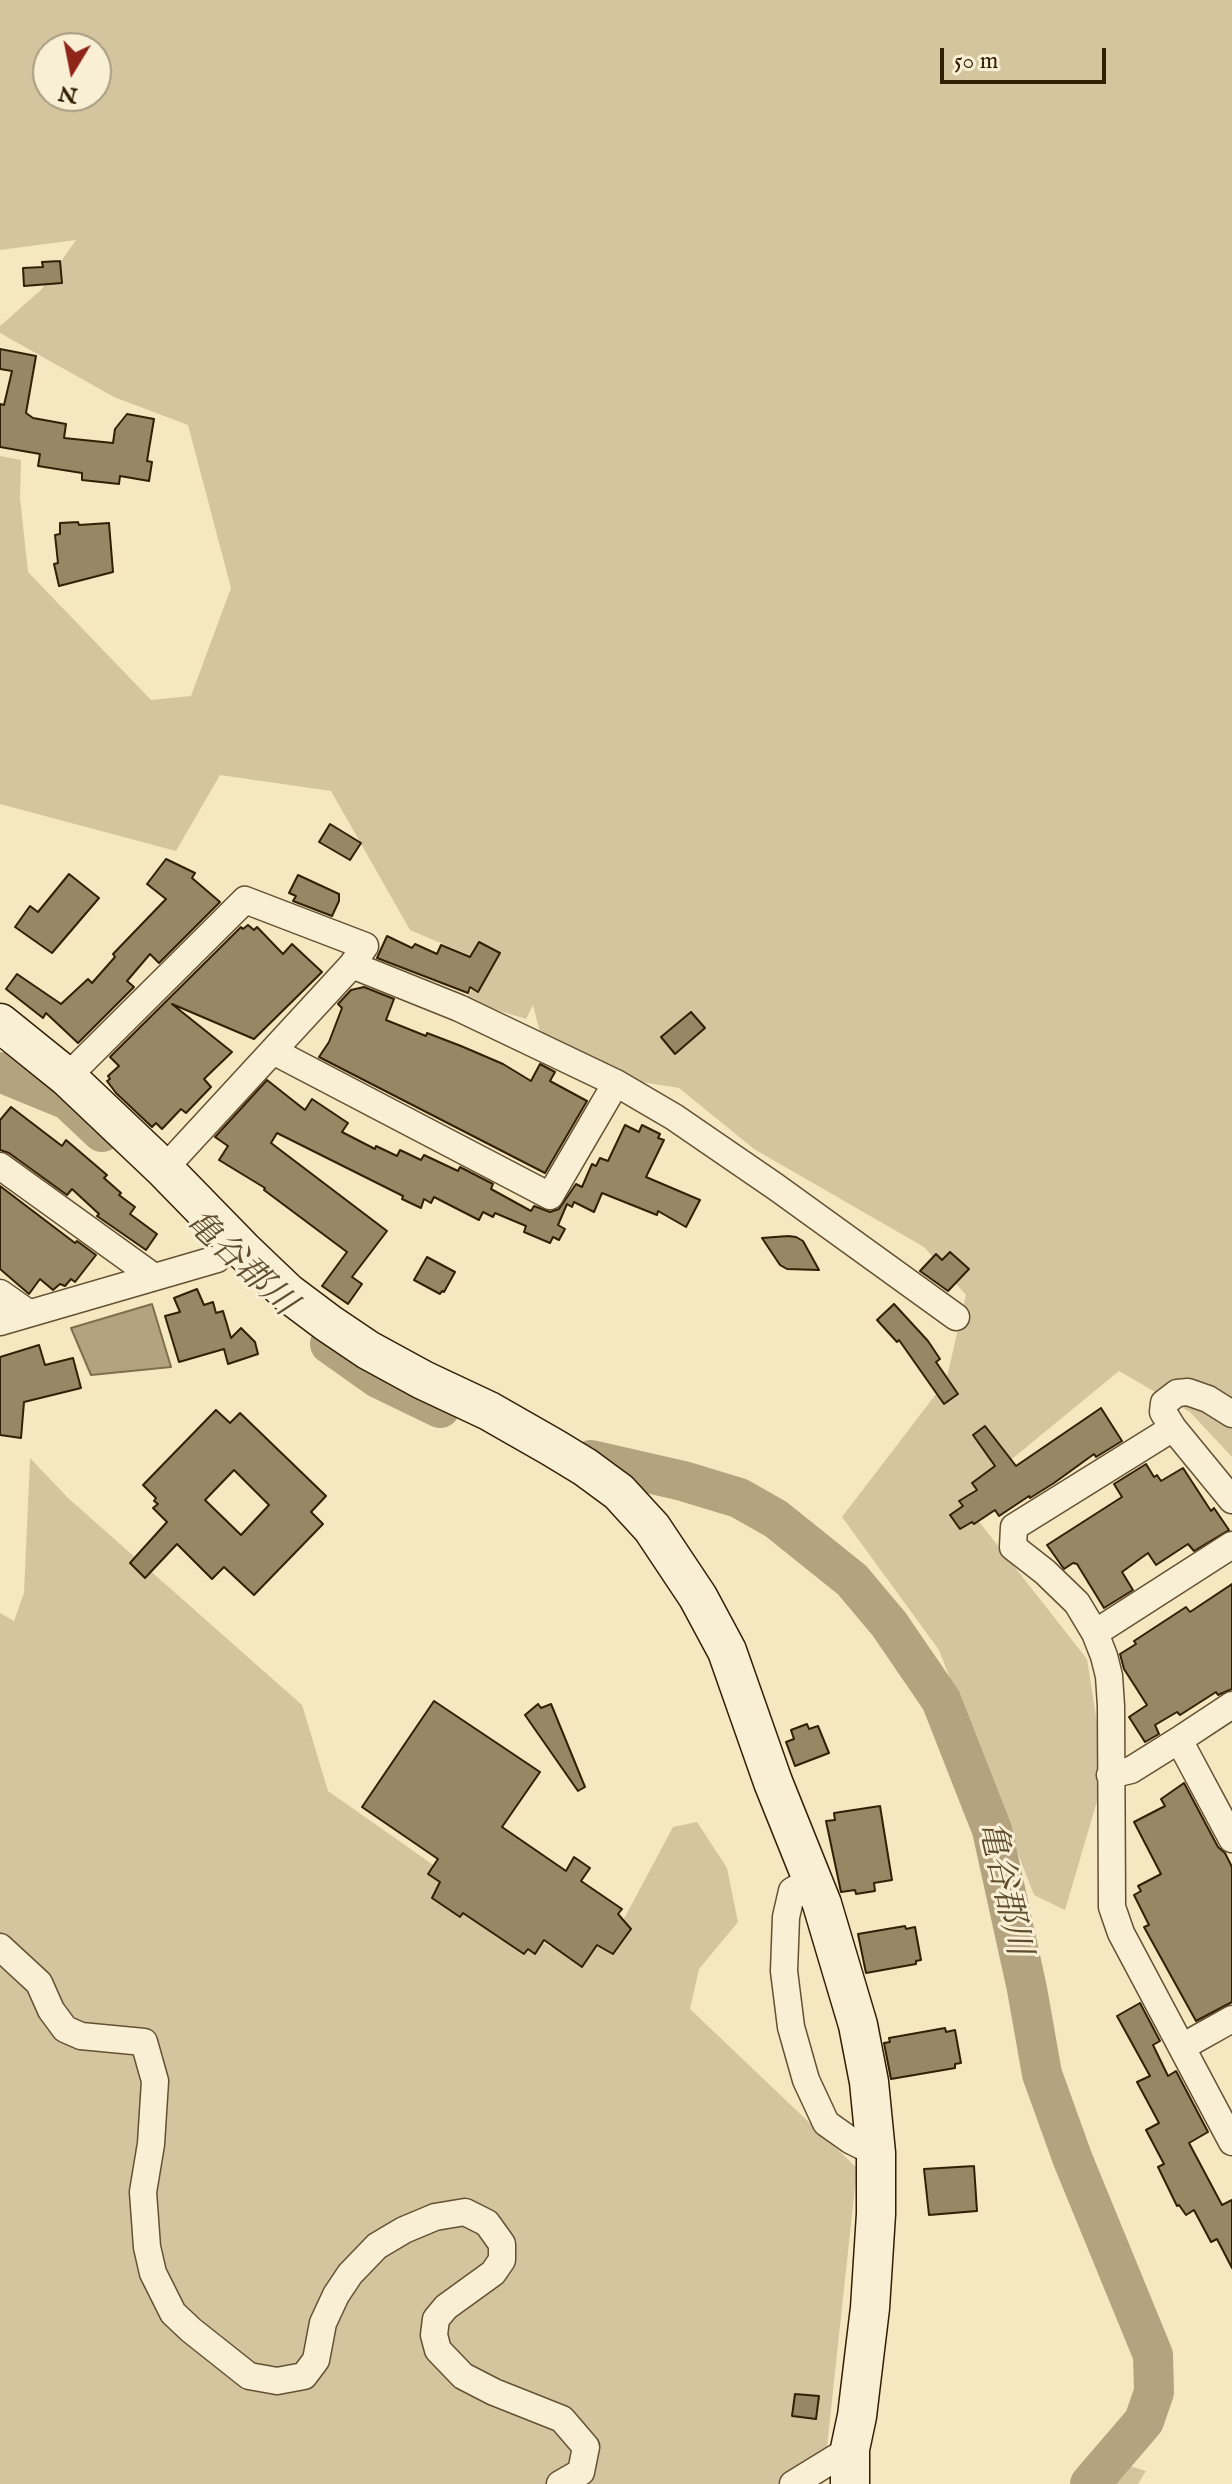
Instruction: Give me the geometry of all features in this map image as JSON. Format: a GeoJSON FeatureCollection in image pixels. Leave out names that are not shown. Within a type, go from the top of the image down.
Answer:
{"type":"FeatureCollection","features":[{"type":"Feature","properties":{"kind":"street"},"geometry":{"type":"LineString","coordinates":[[67,1077],[245,900],[365,946],[352,965],[164,1169]]}},
{"type":"Feature","properties":{"kind":"street"},"geometry":{"type":"LineString","coordinates":[[352,965],[459,1008],[616,1083],[674,1117],[776,1187],[956,1317]]}},
{"type":"Feature","properties":{"kind":"street"},"geometry":{"type":"LineString","coordinates":[[0,1023],[67,1077],[164,1169],[230,1255],[368,1350],[489,1411],[585,1467],[619,1492],[652,1528],[692,1587],[727,1651],[763,1756],[831,1932],[858,2025],[869,2082],[876,2153],[870,2308],[850,2466],[793,2484]]}},
{"type":"Feature","properties":{"kind":"street"},"geometry":{"type":"LineString","coordinates":[[273,1051],[550,1196],[616,1083]]}},
{"type":"Feature","properties":{"kind":"street"},"geometry":{"type":"LineString","coordinates":[[0,1166],[154,1277]]}},
{"type":"Feature","properties":{"kind":"street"},"geometry":{"type":"LineString","coordinates":[[0,1322],[230,1255]]}},
{"type":"Feature","properties":{"kind":"street"},"geometry":{"type":"LineString","coordinates":[[0,1293],[27,1312]]}},
{"type":"Feature","properties":{"kind":"street"},"geometry":{"type":"LineString","coordinates":[[1232,1414],[1208,1399],[1188,1392],[1177,1393],[1164,1403],[1163,1412],[1232,1500]]}},
{"type":"Feature","properties":{"kind":"street"},"geometry":{"type":"LineString","coordinates":[[1173,1428],[1014,1527],[1013,1547],[1077,1603],[1095,1633],[1109,1676],[1112,1907],[1121,1933],[1232,2142]]}},
{"type":"Feature","properties":{"kind":"street"},"geometry":{"type":"LineString","coordinates":[[1095,1633],[1232,1545]]}},
{"type":"Feature","properties":{"kind":"street"},"geometry":{"type":"LineString","coordinates":[[1110,1775],[1131,1770],[1232,1705]]}},
{"type":"Feature","properties":{"kind":"street"},"geometry":{"type":"LineString","coordinates":[[1179,1740],[1232,1839]]}},
{"type":"Feature","properties":{"kind":"street"},"geometry":{"type":"LineString","coordinates":[[812,1879],[792,1891],[786,1917],[784,1971],[791,2027],[806,2080],[826,2123],[876,2153]]}},
{"type":"Feature","properties":{"kind":"street"},"geometry":{"type":"LineString","coordinates":[[0,1947],[39,1983],[51,2010],[65,2029],[81,2036],[144,2042],[155,2081],[151,2144],[143,2192],[147,2247],[153,2273],[173,2313],[249,2376],[277,2381],[304,2376],[316,2360],[323,2323],[350,2274],[377,2246],[435,2217],[465,2212],[487,2223],[502,2244],[502,2260],[493,2273],[446,2307],[436,2319],[434,2335],[438,2350],[463,2376],[562,2419],[586,2447],[581,2472],[560,2484]]}},
{"type":"Feature","properties":{"kind":"street"},"geometry":{"type":"LineString","coordinates":[[1182,2047],[1232,2019]]}},
{"type":"Feature","properties":{"kind":"shaded area"},"geometry":{"type":"Polygon","coordinates":[[[0,0],[1232,0],[1232,1457],[1190,1412],[1119,1371],[962,1500],[1087,1659],[1105,1774],[1065,1910],[1034,1895],[939,1650],[842,1517],[946,1381],[966,1295],[924,1247],[754,1149],[679,1088],[549,1067],[533,1005],[526,1019],[465,1000],[488,963],[410,930],[331,791],[220,775],[176,851],[0,804],[0,456],[21,460],[20,498],[28,572],[151,700],[191,696],[231,588],[188,425],[114,397],[0,333],[0,326],[41,290],[76,240],[0,250],[0,0]]]}},
{"type":"Feature","properties":{"kind":"shaded area"},"geometry":{"type":"Polygon","coordinates":[[[152,1304],[171,1367],[91,1375],[71,1328],[152,1304]]]}},
{"type":"Feature","properties":{"kind":"shaded area"},"geometry":{"type":"Polygon","coordinates":[[[30,1458],[68,1498],[302,1705],[328,1791],[550,1947],[610,1945],[673,1827],[697,1822],[727,1868],[738,1922],[699,1969],[690,2009],[857,2168],[823,2484],[0,2484],[0,1613],[14,1621],[24,1593],[30,1458]]]}},
{"type":"Feature","properties":{"kind":"shaded area"},"geometry":{"type":"Polygon","coordinates":[[[1120,2463],[1146,2471],[1138,2484],[1101,2484],[1120,2463]]]}},
{"type":"Feature","properties":{"kind":"building"},"geometry":{"type":"Polygon","coordinates":[[[60,261],[62,283],[24,286],[23,268],[43,267],[42,262],[60,261]]]}},
{"type":"Feature","properties":{"kind":"building"},"geometry":{"type":"Polygon","coordinates":[[[0,349],[36,356],[26,413],[33,418],[66,424],[64,438],[113,443],[115,429],[127,414],[154,419],[147,461],[152,462],[149,481],[120,476],[119,484],[82,480],[82,473],[38,466],[40,454],[0,447],[0,404],[4,405],[12,371],[0,369],[0,349]]]}},
{"type":"Feature","properties":{"kind":"building"},"geometry":{"type":"Polygon","coordinates":[[[78,522],[79,525],[109,523],[113,572],[59,586],[54,564],[58,563],[55,535],[60,534],[60,523],[78,522]]]}},
{"type":"Feature","properties":{"kind":"building"},"geometry":{"type":"Polygon","coordinates":[[[330,824],[361,843],[350,860],[319,842],[330,824]]]}},
{"type":"Feature","properties":{"kind":"building"},"geometry":{"type":"Polygon","coordinates":[[[166,859],[195,873],[192,878],[220,902],[159,963],[150,954],[127,981],[134,987],[78,1043],[46,1013],[43,1018],[6,989],[17,974],[61,1004],[88,979],[92,983],[115,957],[113,954],[166,899],[147,884],[166,859]]]}},
{"type":"Feature","properties":{"kind":"building"},"geometry":{"type":"Polygon","coordinates":[[[69,874],[99,898],[52,953],[15,927],[30,906],[38,912],[69,874]]]}},
{"type":"Feature","properties":{"kind":"building"},"geometry":{"type":"Polygon","coordinates":[[[298,875],[339,894],[332,916],[293,901],[296,896],[289,893],[298,875]]]}},
{"type":"Feature","properties":{"kind":"building"},"geometry":{"type":"Polygon","coordinates":[[[248,925],[254,930],[257,927],[283,954],[292,944],[322,972],[254,1039],[172,1004],[232,1052],[204,1079],[211,1087],[186,1113],[181,1109],[162,1129],[156,1123],[152,1127],[107,1081],[119,1066],[110,1057],[241,927],[243,929],[248,925]]]}},
{"type":"Feature","properties":{"kind":"building"},"geometry":{"type":"Polygon","coordinates":[[[387,936],[412,948],[415,944],[437,954],[441,945],[470,957],[479,942],[500,953],[478,992],[470,987],[468,993],[377,958],[387,936]]]}},
{"type":"Feature","properties":{"kind":"building"},"geometry":{"type":"Polygon","coordinates":[[[364,987],[394,999],[386,1020],[461,1046],[503,1064],[531,1081],[540,1064],[555,1072],[550,1081],[587,1101],[545,1173],[319,1057],[329,1042],[342,1008],[338,1004],[351,990],[364,987]]]}},
{"type":"Feature","properties":{"kind":"building"},"geometry":{"type":"Polygon","coordinates":[[[691,1012],[705,1028],[675,1054],[661,1037],[691,1012]]]}},
{"type":"Feature","properties":{"kind":"building"},"geometry":{"type":"Polygon","coordinates":[[[267,1080],[305,1110],[312,1099],[348,1123],[342,1132],[375,1149],[376,1146],[397,1156],[400,1150],[421,1160],[424,1155],[458,1171],[460,1167],[493,1184],[491,1189],[531,1211],[534,1206],[550,1212],[559,1209],[576,1184],[582,1187],[592,1164],[596,1166],[600,1158],[608,1161],[625,1125],[639,1132],[642,1125],[660,1134],[658,1138],[664,1140],[646,1177],[700,1200],[686,1227],[658,1211],[657,1215],[602,1193],[594,1212],[574,1202],[572,1207],[567,1204],[558,1225],[565,1229],[559,1240],[553,1237],[550,1243],[524,1232],[526,1226],[495,1213],[493,1217],[483,1212],[479,1220],[434,1197],[431,1203],[424,1199],[421,1208],[277,1133],[271,1143],[387,1231],[352,1277],[362,1284],[348,1304],[322,1286],[347,1252],[265,1188],[219,1160],[228,1146],[215,1137],[267,1080]]]}},
{"type":"Feature","properties":{"kind":"building"},"geometry":{"type":"Polygon","coordinates":[[[11,1107],[62,1146],[66,1140],[107,1175],[104,1178],[135,1207],[130,1214],[157,1234],[146,1250],[97,1216],[99,1214],[72,1189],[67,1195],[9,1153],[0,1150],[0,1120],[11,1107]]]}},
{"type":"Feature","properties":{"kind":"building"},"geometry":{"type":"Polygon","coordinates":[[[0,1186],[75,1243],[77,1241],[96,1255],[75,1282],[71,1279],[65,1286],[60,1284],[53,1290],[40,1279],[29,1294],[0,1269],[0,1186]]]}},
{"type":"Feature","properties":{"kind":"building"},"geometry":{"type":"Polygon","coordinates":[[[788,1236],[803,1241],[819,1270],[787,1269],[780,1265],[762,1238],[788,1236]]]}},
{"type":"Feature","properties":{"kind":"building"},"geometry":{"type":"Polygon","coordinates":[[[950,1252],[969,1269],[948,1291],[920,1271],[936,1254],[942,1260],[950,1252]]]}},
{"type":"Feature","properties":{"kind":"building"},"geometry":{"type":"Polygon","coordinates":[[[427,1257],[455,1272],[440,1294],[414,1280],[427,1257]]]}},
{"type":"Feature","properties":{"kind":"building"},"geometry":{"type":"Polygon","coordinates":[[[197,1289],[204,1305],[213,1302],[216,1313],[223,1311],[231,1338],[241,1328],[255,1342],[258,1354],[228,1364],[224,1349],[179,1362],[165,1316],[180,1312],[174,1298],[197,1289]]]}},
{"type":"Feature","properties":{"kind":"building"},"geometry":{"type":"Polygon","coordinates":[[[894,1304],[928,1341],[940,1359],[936,1362],[958,1394],[944,1404],[899,1340],[897,1342],[877,1320],[894,1304]]]}},
{"type":"Feature","properties":{"kind":"building"},"geometry":{"type":"Polygon","coordinates":[[[39,1345],[45,1365],[73,1358],[81,1388],[24,1402],[21,1438],[0,1435],[0,1357],[39,1345]]]}},
{"type":"Feature","properties":{"kind":"building"},"geometry":{"type":"Polygon","coordinates":[[[1101,1408],[1122,1441],[1096,1457],[1094,1454],[1054,1483],[999,1516],[995,1510],[960,1529],[950,1515],[963,1506],[959,1501],[977,1490],[972,1483],[995,1466],[973,1435],[985,1426],[1016,1466],[1101,1408]]]}},
{"type":"Feature","properties":{"kind":"building"},"geometry":{"type":"Polygon","coordinates":[[[216,1410],[230,1423],[240,1413],[326,1496],[311,1512],[323,1524],[254,1595],[224,1567],[212,1579],[177,1544],[145,1578],[130,1563],[167,1522],[153,1508],[158,1504],[154,1501],[156,1498],[143,1485],[216,1410]],[[234,1470],[205,1500],[241,1535],[269,1505],[234,1470]]]}},
{"type":"Feature","properties":{"kind":"building"},"geometry":{"type":"Polygon","coordinates":[[[1146,1464],[1154,1477],[1157,1475],[1161,1481],[1183,1468],[1211,1511],[1214,1508],[1229,1530],[1194,1551],[1188,1544],[1156,1565],[1148,1553],[1122,1572],[1133,1590],[1104,1608],[1077,1564],[1064,1569],[1047,1545],[1122,1497],[1114,1484],[1146,1464]]]}},
{"type":"Feature","properties":{"kind":"building"},"geometry":{"type":"Polygon","coordinates":[[[1232,1584],[1232,1689],[1218,1695],[1216,1692],[1180,1715],[1177,1712],[1155,1725],[1159,1734],[1145,1742],[1129,1717],[1147,1705],[1124,1669],[1120,1654],[1136,1644],[1134,1641],[1186,1607],[1190,1612],[1232,1584]]]}},
{"type":"Feature","properties":{"kind":"building"},"geometry":{"type":"Polygon","coordinates":[[[434,1701],[540,1772],[502,1827],[566,1871],[574,1857],[590,1868],[581,1881],[622,1909],[618,1914],[631,1929],[613,1954],[597,1945],[582,1967],[544,1940],[535,1954],[528,1949],[524,1954],[463,1913],[460,1917],[432,1898],[440,1882],[428,1874],[438,1859],[362,1807],[434,1701]]]}},
{"type":"Feature","properties":{"kind":"building"},"geometry":{"type":"Polygon","coordinates":[[[538,1704],[541,1708],[551,1704],[585,1787],[578,1791],[525,1715],[538,1704]]]}},
{"type":"Feature","properties":{"kind":"building"},"geometry":{"type":"Polygon","coordinates":[[[807,1724],[809,1729],[818,1726],[829,1753],[795,1766],[786,1742],[794,1739],[791,1730],[807,1724]]]}},
{"type":"Feature","properties":{"kind":"building"},"geometry":{"type":"Polygon","coordinates":[[[1184,1783],[1232,1867],[1232,2002],[1196,2021],[1144,1927],[1149,1925],[1134,1895],[1141,1891],[1138,1886],[1161,1874],[1134,1822],[1165,1806],[1161,1799],[1184,1783]]]}},
{"type":"Feature","properties":{"kind":"building"},"geometry":{"type":"Polygon","coordinates":[[[880,1806],[892,1880],[874,1883],[875,1891],[856,1894],[855,1890],[841,1892],[826,1821],[835,1820],[834,1813],[880,1806]]]}},
{"type":"Feature","properties":{"kind":"building"},"geometry":{"type":"Polygon","coordinates":[[[905,1926],[906,1929],[915,1927],[921,1960],[916,1964],[866,1973],[858,1934],[905,1926]]]}},
{"type":"Feature","properties":{"kind":"building"},"geometry":{"type":"Polygon","coordinates":[[[1140,2003],[1160,2041],[1153,2045],[1168,2076],[1176,2071],[1208,2132],[1189,2143],[1222,2205],[1232,2200],[1232,2268],[1217,2239],[1211,2242],[1194,2210],[1186,2215],[1177,2206],[1158,2167],[1164,2164],[1146,2130],[1159,2123],[1137,2082],[1150,2076],[1117,2016],[1140,2003]]]}},
{"type":"Feature","properties":{"kind":"building"},"geometry":{"type":"Polygon","coordinates":[[[945,2028],[946,2032],[955,2030],[961,2063],[955,2064],[955,2068],[891,2079],[884,2043],[890,2042],[889,2038],[945,2028]]]}},
{"type":"Feature","properties":{"kind":"building"},"geometry":{"type":"Polygon","coordinates":[[[974,2166],[977,2211],[929,2215],[924,2169],[974,2166]]]}},
{"type":"Feature","properties":{"kind":"building"},"geometry":{"type":"Polygon","coordinates":[[[795,2394],[819,2396],[816,2419],[792,2416],[795,2394]]]}},
{"type":"Feature","properties":{"kind":"waterway","name":"亀谷郡川"},"geometry":{"type":"LineString","coordinates":[[0,1072],[68,1100],[102,1132]]}},
{"type":"Feature","properties":{"kind":"waterway","name":"亀谷郡川"},"geometry":{"type":"LineString","coordinates":[[330,1344],[378,1378],[440,1408]]}},
{"type":"Feature","properties":{"kind":"waterway","name":"亀谷郡川"},"geometry":{"type":"LineString","coordinates":[[591,1460],[683,1481],[739,1498],[776,1519],[852,1580],[889,1624],[941,1700],[992,1830],[1042,2074],[1073,2160],[1153,2355],[1154,2392],[1144,2421],[1090,2484]]}}]}
